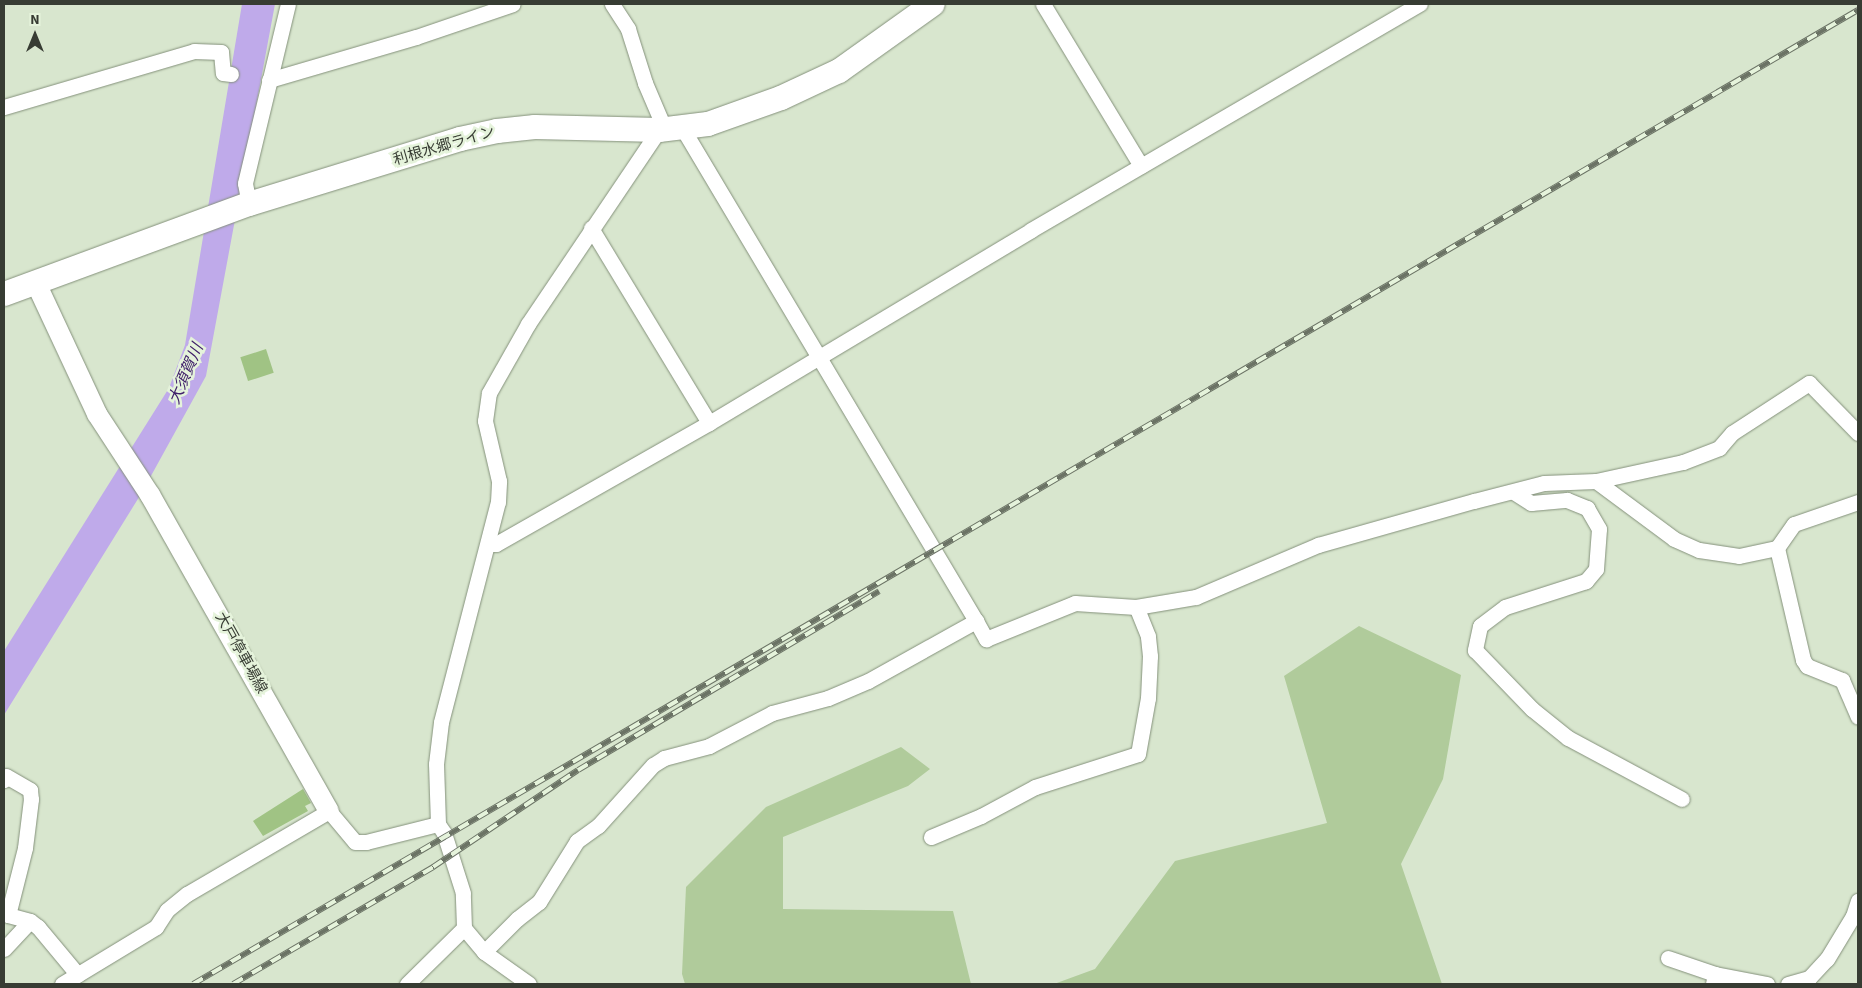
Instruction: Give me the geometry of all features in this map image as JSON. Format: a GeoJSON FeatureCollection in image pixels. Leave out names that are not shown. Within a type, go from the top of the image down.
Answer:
{"type":"FeatureCollection","features":[{"type":"Feature","properties":{"kind":"highway","name":"利根水郷ライン"},"geometry":{"type":"LineString","coordinates":[[4,294],[245,205],[497,131],[548,127],[669,130],[754,108],[821,80],[855,61],[933,4]]}},
{"type":"Feature","properties":{"kind":"main road","name":"大戸停車場線"},"geometry":{"type":"LineString","coordinates":[[36,283],[97,414],[150,495],[329,811]]}},
{"type":"Feature","properties":{"kind":"street"},"geometry":{"type":"LineString","coordinates":[[245,205],[245,183],[288,4]]}},
{"type":"Feature","properties":{"kind":"street"},"geometry":{"type":"LineString","coordinates":[[269,80],[416,37],[513,4]]}},
{"type":"Feature","properties":{"kind":"street"},"geometry":{"type":"LineString","coordinates":[[612,4],[628,30],[645,83],[669,130],[820,356],[986,639],[1075,604],[1136,607],[1196,596],[1318,545],[1515,493],[1544,483],[1596,482],[1683,462],[1719,448],[1732,433],[1809,383],[1858,433]]}},
{"type":"Feature","properties":{"kind":"street"},"geometry":{"type":"LineString","coordinates":[[1043,4],[1141,166]]}},
{"type":"Feature","properties":{"kind":"street"},"geometry":{"type":"LineString","coordinates":[[489,544],[496,544],[709,423],[1141,166],[1420,4]]}},
{"type":"Feature","properties":{"kind":"street"},"geometry":{"type":"LineString","coordinates":[[4,107],[194,52],[221,52],[223,73],[230,74]]}},
{"type":"Feature","properties":{"kind":"street"},"geometry":{"type":"LineString","coordinates":[[529,984],[484,952],[464,928],[463,893],[444,833],[438,824],[436,764],[441,722],[489,544],[498,502],[499,481],[486,421],[489,393],[528,324],[591,228],[669,130]]}},
{"type":"Feature","properties":{"kind":"street"},"geometry":{"type":"LineString","coordinates":[[591,228],[709,423]]}},
{"type":"Feature","properties":{"kind":"street"},"geometry":{"type":"LineString","coordinates":[[1596,482],[1674,539],[1699,550],[1739,556],[1777,548],[1794,524],[1858,502]]}},
{"type":"Feature","properties":{"kind":"street"},"geometry":{"type":"LineString","coordinates":[[1515,493],[1531,503],[1566,500],[1587,508],[1599,529],[1596,570],[1586,581],[1505,607],[1480,626],[1475,650],[1532,709],[1568,738],[1682,799]]}},
{"type":"Feature","properties":{"kind":"street"},"geometry":{"type":"LineString","coordinates":[[1777,548],[1803,660],[1807,666],[1842,680],[1858,718]]}},
{"type":"Feature","properties":{"kind":"street"},"geometry":{"type":"LineString","coordinates":[[932,837],[981,816],[1035,787],[1138,754],[1148,698],[1150,656],[1148,636],[1136,607]]}},
{"type":"Feature","properties":{"kind":"street"},"geometry":{"type":"LineString","coordinates":[[484,952],[517,919],[538,902],[577,842],[598,826],[653,765],[670,756],[709,746],[772,714],[828,698],[868,681],[976,622]]}},
{"type":"Feature","properties":{"kind":"street"},"geometry":{"type":"LineString","coordinates":[[4,780],[6,776],[30,790],[31,799],[25,848],[6,914],[30,921],[78,975]]}},
{"type":"Feature","properties":{"kind":"street"},"geometry":{"type":"LineString","coordinates":[[62,984],[156,927],[167,910],[187,894],[329,811],[355,842],[366,842],[438,824]]}},
{"type":"Feature","properties":{"kind":"street"},"geometry":{"type":"LineString","coordinates":[[1788,984],[1809,978],[1828,959],[1858,902]]}},
{"type":"Feature","properties":{"kind":"street"},"geometry":{"type":"LineString","coordinates":[[4,949],[30,921]]}},
{"type":"Feature","properties":{"kind":"street"},"geometry":{"type":"LineString","coordinates":[[407,984],[464,928]]}},
{"type":"Feature","properties":{"kind":"street"},"geometry":{"type":"LineString","coordinates":[[1668,958],[1714,979],[1767,984]]}},
{"type":"Feature","properties":{"kind":"green space"},"geometry":{"type":"Polygon","coordinates":[[[1359,626],[1461,675],[1443,779],[1401,864],[1442,984],[1054,984],[1095,969],[1175,861],[1327,823],[1284,676],[1359,626]]]}},
{"type":"Feature","properties":{"kind":"green space"},"geometry":{"type":"Polygon","coordinates":[[[901,747],[930,769],[908,786],[783,837],[783,909],[953,911],[971,984],[685,984],[682,974],[686,887],[766,807],[901,747]]]}},
{"type":"Feature","properties":{"kind":"water","name":"大須賀川"},"geometry":{"type":"Polygon","coordinates":[[[242,4],[275,4],[206,376],[141,494],[4,715],[4,651],[169,388],[185,345],[242,4]]]}},
{"type":"Feature","properties":{"kind":"building"},"geometry":{"type":"Polygon","coordinates":[[[266,349],[274,373],[248,381],[240,357],[266,349]]]}},
{"type":"Feature","properties":{"kind":"building"},"geometry":{"type":"Polygon","coordinates":[[[303,789],[311,803],[305,806],[308,811],[263,836],[253,821],[303,789]]]}},
{"type":"Feature","properties":{"kind":"railway"},"geometry":{"type":"LineString","coordinates":[[193,984],[1858,10]]}},
{"type":"Feature","properties":{"kind":"railway"},"geometry":{"type":"LineString","coordinates":[[233,984],[433,867],[578,770],[879,591]]}}]}
